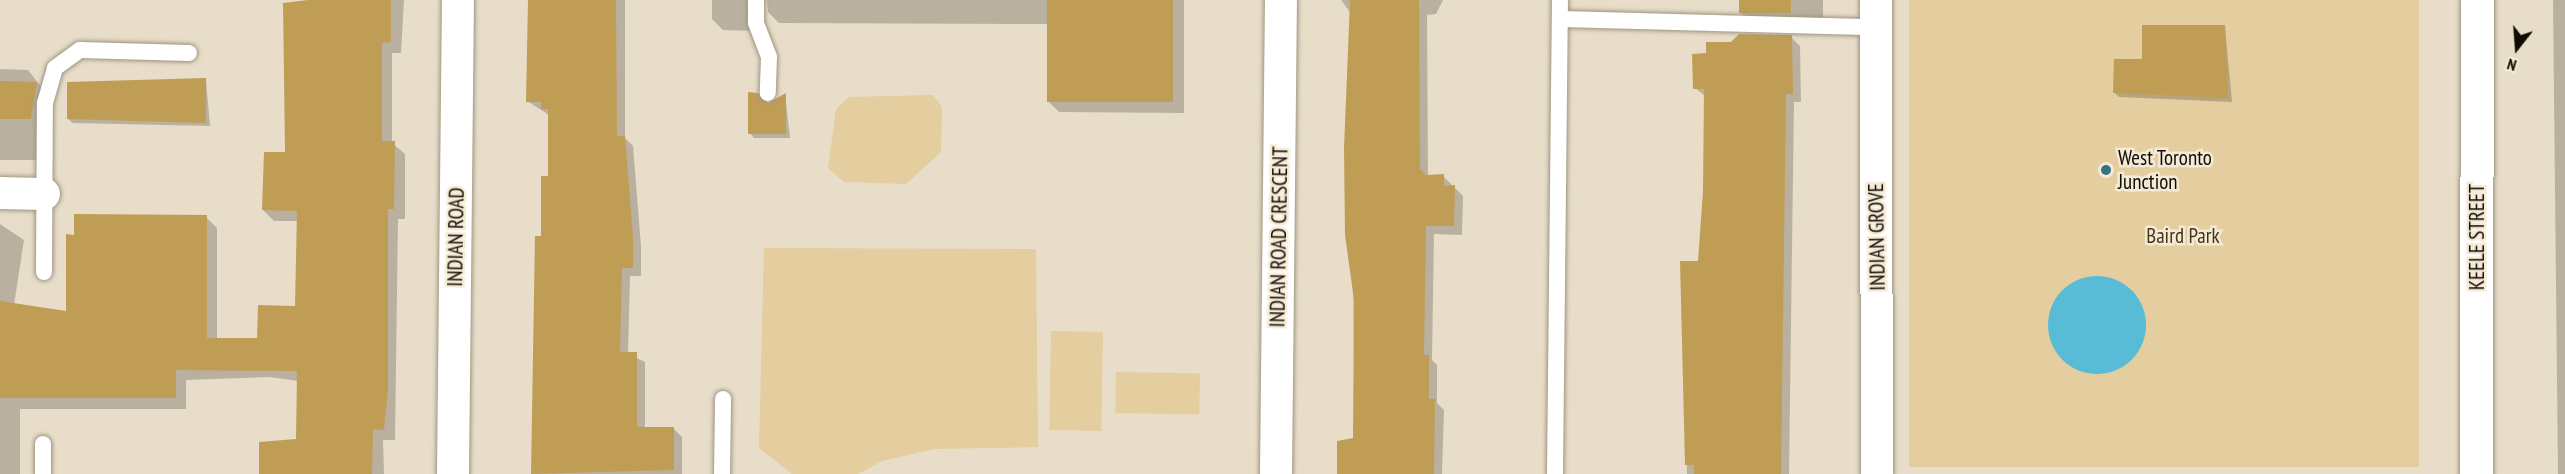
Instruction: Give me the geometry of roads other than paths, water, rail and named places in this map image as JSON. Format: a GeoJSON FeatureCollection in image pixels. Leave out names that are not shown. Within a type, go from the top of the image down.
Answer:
{"type":"FeatureCollection","features":[{"type":"Feature","properties":{"kind":"main road","name":"KEELE STREET"},"geometry":{"type":"LineString","coordinates":[[2476,474],[2477,0]]}},
{"type":"Feature","properties":{"kind":"street","name":"INDIAN ROAD"},"geometry":{"type":"LineString","coordinates":[[453,474],[458,0]]}},
{"type":"Feature","properties":{"kind":"street","name":"INDIAN ROAD CRESCENT"},"geometry":{"type":"LineString","coordinates":[[1276,474],[1281,0]]}},
{"type":"Feature","properties":{"kind":"street","name":"INDIAN GROVE"},"geometry":{"type":"LineString","coordinates":[[1875,14],[1877,474]]}},
{"type":"Feature","properties":{"kind":"street"},"geometry":{"type":"LineString","coordinates":[[0,193],[44,194]]}},
{"type":"Feature","properties":{"kind":"lane"},"geometry":{"type":"LineString","coordinates":[[756,0],[756,23],[770,57],[768,93]]}},
{"type":"Feature","properties":{"kind":"lane"},"geometry":{"type":"LineString","coordinates":[[1555,474],[1560,0]]}},
{"type":"Feature","properties":{"kind":"lane"},"geometry":{"type":"LineString","coordinates":[[1560,19],[1875,14]]}},
{"type":"Feature","properties":{"kind":"lane"},"geometry":{"type":"LineString","coordinates":[[44,272],[45,103],[56,68],[80,50],[189,53]]}},
{"type":"Feature","properties":{"kind":"lane"},"geometry":{"type":"LineString","coordinates":[[722,474],[723,399]]}},
{"type":"Feature","properties":{"kind":"lane"},"geometry":{"type":"LineString","coordinates":[[43,444],[43,474]]}},
{"type":"Feature","properties":{"kind":"water"},"geometry":{"type":"Polygon","coordinates":[[[2097,276],[2116,280],[2131,291],[2142,306],[2146,325],[2142,344],[2131,359],[2116,370],[2097,374],[2078,370],[2063,359],[2052,344],[2048,325],[2052,306],[2063,291],[2078,280],[2097,276]]]}},
{"type":"Feature","properties":{"kind":"place","name":"West Toronto Junction"},"geometry":{"type":"Point","coordinates":[2106,170]}},
{"type":"Feature","properties":{"kind":"park label","name":"Baird Park"},"geometry":{"type":"Point","coordinates":[2183,236]}}]}
